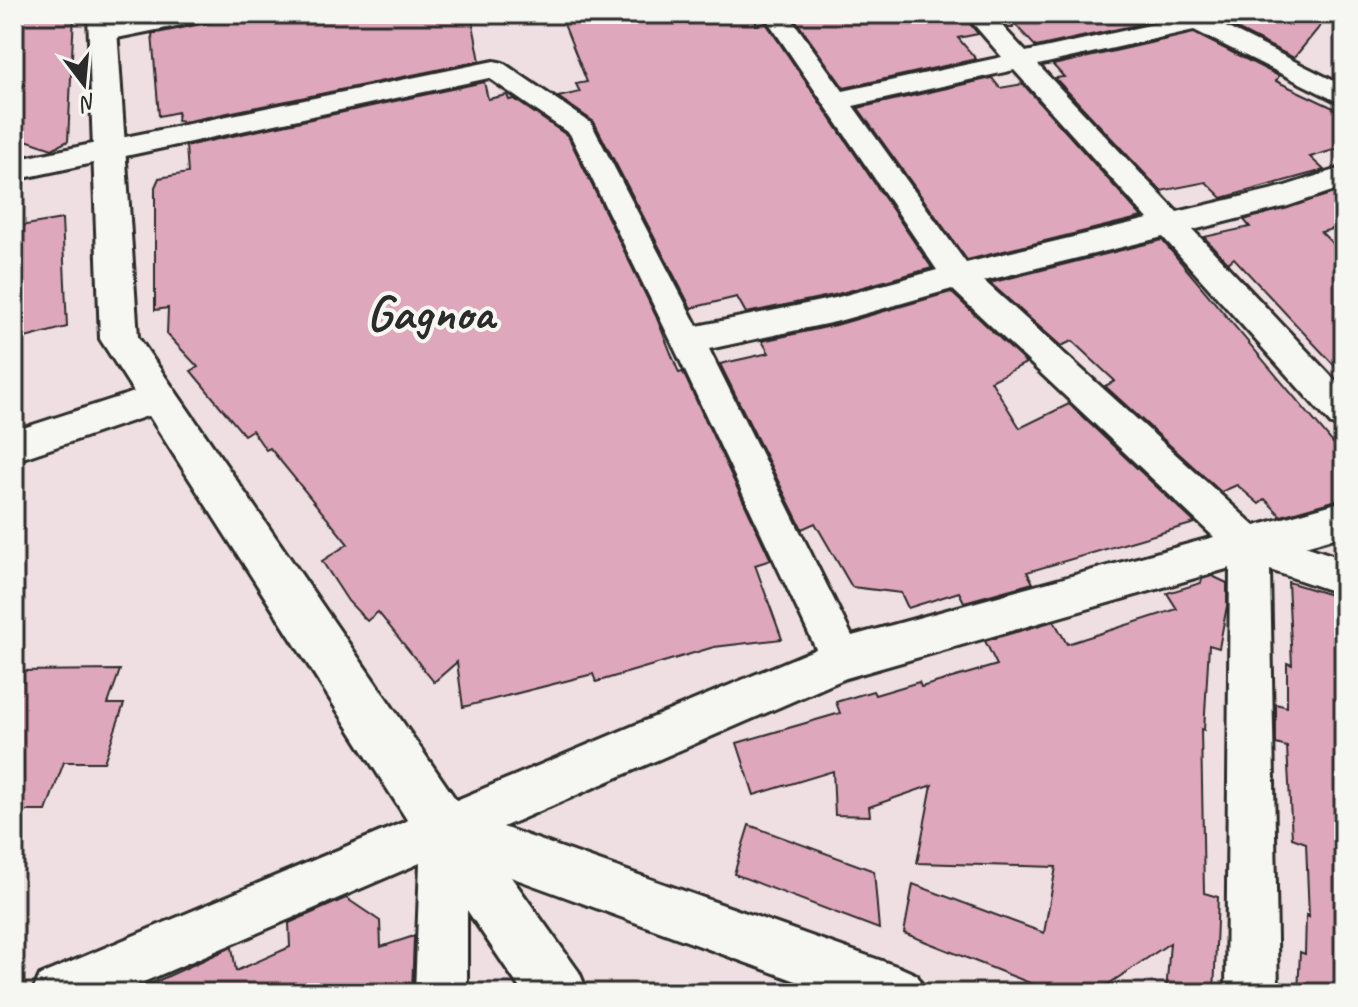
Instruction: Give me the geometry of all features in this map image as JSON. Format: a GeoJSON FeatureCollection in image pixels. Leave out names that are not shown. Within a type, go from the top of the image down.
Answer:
{"type":"FeatureCollection","features":[{"type":"Feature","properties":{"kind":"street"},"geometry":{"type":"LineString","coordinates":[[201,14],[102,24],[105,95],[112,147],[119,339],[444,829],[558,993]]}},
{"type":"Feature","properties":{"kind":"street"},"geometry":{"type":"LineString","coordinates":[[775,14],[958,276],[1250,546],[1344,577]]}},
{"type":"Feature","properties":{"kind":"street"},"geometry":{"type":"LineString","coordinates":[[977,14],[1344,414]]}},
{"type":"Feature","properties":{"kind":"street"},"geometry":{"type":"LineString","coordinates":[[836,101],[1021,61],[1189,18],[1344,97]]}},
{"type":"Feature","properties":{"kind":"street"},"geometry":{"type":"LineString","coordinates":[[14,170],[494,69],[581,129],[842,659]]}},
{"type":"Feature","properties":{"kind":"street"},"geometry":{"type":"LineString","coordinates":[[688,341],[835,310],[958,276],[1288,196],[1344,178]]}},
{"type":"Feature","properties":{"kind":"street"},"geometry":{"type":"LineString","coordinates":[[14,446],[159,398]]}},
{"type":"Feature","properties":{"kind":"street"},"geometry":{"type":"LineString","coordinates":[[58,993],[842,659],[1344,518]]}},
{"type":"Feature","properties":{"kind":"street"},"geometry":{"type":"LineString","coordinates":[[1250,546],[1252,993]]}},
{"type":"Feature","properties":{"kind":"street"},"geometry":{"type":"LineString","coordinates":[[441,993],[444,829]]}},
{"type":"Feature","properties":{"kind":"street"},"geometry":{"type":"LineString","coordinates":[[444,829],[899,993]]}},
{"type":"Feature","properties":{"kind":"building"},"geometry":{"type":"Polygon","coordinates":[[[34,14],[74,14],[68,141],[52,149],[14,136],[14,18],[34,14]]]}},
{"type":"Feature","properties":{"kind":"building"},"geometry":{"type":"Polygon","coordinates":[[[251,14],[471,14],[480,61],[184,122],[177,121],[178,112],[159,116],[152,34],[251,14]]]}},
{"type":"Feature","properties":{"kind":"building"},"geometry":{"type":"Polygon","coordinates":[[[560,14],[756,14],[756,25],[766,23],[932,268],[834,295],[746,313],[737,297],[691,308],[594,122],[558,97],[580,92],[576,84],[587,82],[560,14]]]}},
{"type":"Feature","properties":{"kind":"building"},"geometry":{"type":"Polygon","coordinates":[[[817,14],[962,14],[978,34],[958,38],[976,59],[844,88],[794,18],[817,14]]]}},
{"type":"Feature","properties":{"kind":"building"},"geometry":{"type":"Polygon","coordinates":[[[995,14],[1166,14],[1168,18],[1036,47],[1012,21],[1013,28],[1008,28],[995,14]]]}},
{"type":"Feature","properties":{"kind":"building"},"geometry":{"type":"Polygon","coordinates":[[[1207,14],[1330,14],[1294,58],[1207,14]]]}},
{"type":"Feature","properties":{"kind":"building"},"geometry":{"type":"Polygon","coordinates":[[[1194,33],[1279,76],[1276,81],[1344,113],[1344,147],[1310,157],[1324,170],[1222,198],[1206,182],[1161,191],[1055,78],[1064,77],[1053,65],[1194,33]]]}},
{"type":"Feature","properties":{"kind":"building"},"geometry":{"type":"Polygon","coordinates":[[[992,78],[1000,88],[1023,84],[1142,217],[967,260],[858,108],[992,78]]]}},
{"type":"Feature","properties":{"kind":"building"},"geometry":{"type":"Polygon","coordinates":[[[484,82],[488,99],[507,95],[509,100],[514,99],[568,136],[771,560],[755,565],[782,639],[714,647],[596,682],[593,674],[463,707],[457,662],[434,682],[378,612],[367,621],[348,601],[322,561],[348,544],[270,448],[266,450],[252,430],[244,435],[191,371],[198,367],[167,334],[168,308],[155,310],[155,187],[159,178],[188,173],[186,146],[484,82]]]}},
{"type":"Feature","properties":{"kind":"building"},"geometry":{"type":"Polygon","coordinates":[[[1344,190],[1344,226],[1321,232],[1344,255],[1344,376],[1234,258],[1228,263],[1204,237],[1250,227],[1244,220],[1344,190]]]}},
{"type":"Feature","properties":{"kind":"building"},"geometry":{"type":"Polygon","coordinates":[[[62,219],[67,327],[14,341],[14,227],[62,219]]]}},
{"type":"Feature","properties":{"kind":"building"},"geometry":{"type":"Polygon","coordinates":[[[1162,240],[1344,456],[1344,498],[1281,516],[1265,499],[1259,504],[1237,485],[1221,492],[1105,386],[1115,381],[1072,341],[1061,346],[990,283],[1162,240]]]}},
{"type":"Feature","properties":{"kind":"building"},"geometry":{"type":"Polygon","coordinates":[[[951,292],[1026,363],[991,381],[1020,428],[1069,404],[1195,523],[1027,572],[1033,583],[964,602],[959,592],[908,608],[901,593],[852,587],[815,523],[802,529],[720,364],[769,353],[762,341],[836,325],[951,292]]]}},
{"type":"Feature","properties":{"kind":"building"},"geometry":{"type":"Polygon","coordinates":[[[1212,576],[1227,583],[1227,606],[1219,648],[1209,645],[1204,730],[1201,729],[1204,893],[1218,897],[1214,993],[1166,993],[1170,943],[1095,993],[1055,993],[904,933],[913,884],[1044,933],[1056,867],[917,863],[932,785],[869,807],[870,816],[835,815],[833,771],[754,795],[737,743],[840,713],[836,702],[919,682],[921,687],[997,665],[985,641],[1054,621],[1067,644],[1177,609],[1167,593],[1201,583],[1202,579],[1212,576]]]}},
{"type":"Feature","properties":{"kind":"building"},"geometry":{"type":"Polygon","coordinates":[[[1288,582],[1344,599],[1344,631],[1334,629],[1339,693],[1344,694],[1344,993],[1298,993],[1300,952],[1305,954],[1306,915],[1309,917],[1306,843],[1292,838],[1287,747],[1276,744],[1276,704],[1287,707],[1287,663],[1292,665],[1288,582]]]}},
{"type":"Feature","properties":{"kind":"building"},"geometry":{"type":"Polygon","coordinates":[[[120,670],[108,704],[124,704],[104,762],[64,762],[46,811],[14,811],[14,671],[120,670]]]}},
{"type":"Feature","properties":{"kind":"building"},"geometry":{"type":"Polygon","coordinates":[[[749,825],[874,871],[879,929],[734,874],[749,825]]]}},
{"type":"Feature","properties":{"kind":"building"},"geometry":{"type":"Polygon","coordinates":[[[346,898],[380,921],[381,947],[414,936],[412,993],[131,993],[232,947],[236,971],[290,947],[289,923],[346,898]]]}},
{"type":"Feature","properties":{"kind":"district","name":"Gagnoa"},"geometry":{"type":"Point","coordinates":[430,311]}}]}
